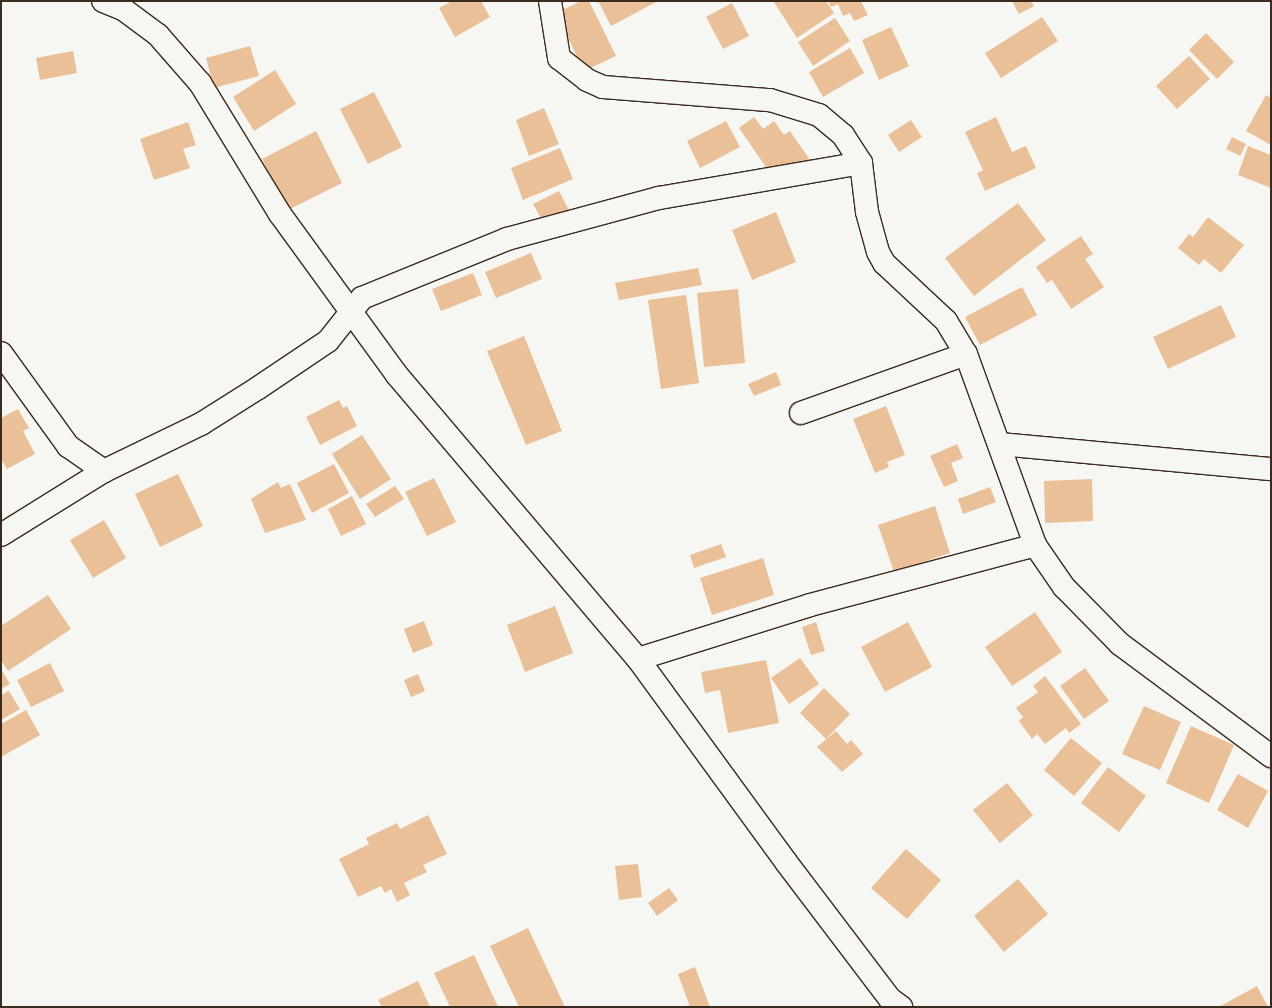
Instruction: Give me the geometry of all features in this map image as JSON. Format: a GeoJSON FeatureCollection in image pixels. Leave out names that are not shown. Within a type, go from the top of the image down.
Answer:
{"type":"FeatureCollection","features":[{"type":"Feature","properties":{"kind":"street"},"geometry":{"type":"LineString","coordinates":[[103,1],[123,9],[158,35],[200,83],[280,214],[397,376],[638,659],[786,862],[890,999],[901,1007]]}},
{"type":"Feature","properties":{"kind":"street"},"geometry":{"type":"LineString","coordinates":[[550,1],[559,58],[586,80],[603,87],[770,100],[819,115],[843,134],[861,164],[867,212],[878,252],[900,279],[946,321],[966,354],[1036,545],[1064,586],[1120,644],[1271,756]]}},
{"type":"Feature","properties":{"kind":"street"},"geometry":{"type":"LineString","coordinates":[[1,535],[104,471],[201,424],[258,388],[328,341],[362,298],[507,238],[659,198],[861,164]]}},
{"type":"Feature","properties":{"kind":"street"},"geometry":{"type":"LineString","coordinates":[[1,353],[68,446],[104,471]]}},
{"type":"Feature","properties":{"kind":"street"},"geometry":{"type":"LineString","coordinates":[[801,413],[966,354]]}},
{"type":"Feature","properties":{"kind":"street"},"geometry":{"type":"LineString","coordinates":[[1000,444],[1271,469]]}},
{"type":"Feature","properties":{"kind":"street"},"geometry":{"type":"LineString","coordinates":[[638,659],[810,605],[1036,545]]}},
{"type":"Feature","properties":{"kind":"building"},"geometry":{"type":"Polygon","coordinates":[[[452,1],[481,1],[490,17],[455,37],[439,8],[452,1]]]}},
{"type":"Feature","properties":{"kind":"building"},"geometry":{"type":"Polygon","coordinates":[[[581,1],[589,1],[616,56],[584,71],[556,13],[581,1]]]}},
{"type":"Feature","properties":{"kind":"building"},"geometry":{"type":"Polygon","coordinates":[[[598,1],[658,1],[611,26],[598,1]]]}},
{"type":"Feature","properties":{"kind":"building"},"geometry":{"type":"Polygon","coordinates":[[[826,1],[834,13],[797,38],[774,2],[826,1]]]}},
{"type":"Feature","properties":{"kind":"building"},"geometry":{"type":"Polygon","coordinates":[[[828,1],[861,1],[868,15],[854,21],[850,13],[843,16],[838,4],[831,7],[828,1]]]}},
{"type":"Feature","properties":{"kind":"building"},"geometry":{"type":"Polygon","coordinates":[[[1012,1],[1031,1],[1034,6],[1019,14],[1012,1]]]}},
{"type":"Feature","properties":{"kind":"building"},"geometry":{"type":"Polygon","coordinates":[[[732,3],[749,36],[723,49],[706,17],[732,3]]]}},
{"type":"Feature","properties":{"kind":"building"},"geometry":{"type":"Polygon","coordinates":[[[1042,17],[1058,41],[1001,78],[985,53],[1042,17]]]}},
{"type":"Feature","properties":{"kind":"building"},"geometry":{"type":"Polygon","coordinates":[[[835,18],[850,41],[813,66],[798,42],[835,18]]]}},
{"type":"Feature","properties":{"kind":"building"},"geometry":{"type":"Polygon","coordinates":[[[891,27],[909,66],[879,80],[862,40],[891,27]]]}},
{"type":"Feature","properties":{"kind":"building"},"geometry":{"type":"Polygon","coordinates":[[[1206,33],[1234,62],[1217,79],[1189,50],[1206,33]]]}},
{"type":"Feature","properties":{"kind":"building"},"geometry":{"type":"Polygon","coordinates":[[[250,46],[259,76],[214,88],[206,58],[250,46]]]}},
{"type":"Feature","properties":{"kind":"building"},"geometry":{"type":"Polygon","coordinates":[[[850,48],[864,73],[823,97],[809,72],[850,48]]]}},
{"type":"Feature","properties":{"kind":"building"},"geometry":{"type":"Polygon","coordinates":[[[73,51],[77,73],[40,80],[36,58],[73,51]]]}},
{"type":"Feature","properties":{"kind":"building"},"geometry":{"type":"Polygon","coordinates":[[[1189,56],[1210,79],[1177,109],[1156,86],[1189,56]]]}},
{"type":"Feature","properties":{"kind":"building"},"geometry":{"type":"Polygon","coordinates":[[[275,70],[296,104],[254,131],[233,97],[275,70]]]}},
{"type":"Feature","properties":{"kind":"building"},"geometry":{"type":"Polygon","coordinates":[[[374,92],[402,147],[368,164],[340,109],[374,92]]]}},
{"type":"Feature","properties":{"kind":"building"},"geometry":{"type":"Polygon","coordinates":[[[1266,95],[1271,98],[1271,145],[1246,131],[1266,95]]]}},
{"type":"Feature","properties":{"kind":"building"},"geometry":{"type":"Polygon","coordinates":[[[544,108],[559,144],[529,156],[516,120],[544,108]]]}},
{"type":"Feature","properties":{"kind":"building"},"geometry":{"type":"Polygon","coordinates":[[[754,117],[763,129],[774,121],[784,135],[790,131],[810,160],[777,183],[739,128],[754,117]]]}},
{"type":"Feature","properties":{"kind":"building"},"geometry":{"type":"Polygon","coordinates":[[[996,117],[1012,152],[1026,146],[1036,168],[985,191],[977,173],[983,170],[965,132],[996,117]]]}},
{"type":"Feature","properties":{"kind":"building"},"geometry":{"type":"Polygon","coordinates":[[[911,120],[922,137],[899,152],[888,135],[911,120]]]}},
{"type":"Feature","properties":{"kind":"building"},"geometry":{"type":"Polygon","coordinates":[[[726,121],[740,147],[700,168],[687,141],[726,121]]]}},
{"type":"Feature","properties":{"kind":"building"},"geometry":{"type":"Polygon","coordinates":[[[188,122],[196,145],[183,149],[190,168],[154,180],[140,139],[188,122]]]}},
{"type":"Feature","properties":{"kind":"building"},"geometry":{"type":"Polygon","coordinates":[[[316,131],[342,183],[288,210],[262,159],[316,131]]]}},
{"type":"Feature","properties":{"kind":"building"},"geometry":{"type":"Polygon","coordinates":[[[1232,137],[1246,144],[1240,156],[1226,149],[1232,137]]]}},
{"type":"Feature","properties":{"kind":"building"},"geometry":{"type":"Polygon","coordinates":[[[1248,146],[1271,155],[1271,188],[1238,175],[1248,146]]]}},
{"type":"Feature","properties":{"kind":"building"},"geometry":{"type":"Polygon","coordinates":[[[560,148],[573,179],[523,200],[511,168],[560,148]]]}},
{"type":"Feature","properties":{"kind":"building"},"geometry":{"type":"Polygon","coordinates":[[[559,191],[573,218],[548,231],[533,204],[559,191]]]}},
{"type":"Feature","properties":{"kind":"building"},"geometry":{"type":"Polygon","coordinates":[[[1018,203],[1046,240],[974,296],[945,258],[1018,203]]]}},
{"type":"Feature","properties":{"kind":"building"},"geometry":{"type":"Polygon","coordinates":[[[776,212],[796,262],[752,280],[732,230],[776,212]]]}},
{"type":"Feature","properties":{"kind":"building"},"geometry":{"type":"Polygon","coordinates":[[[1208,217],[1244,245],[1221,273],[1204,259],[1199,265],[1178,248],[1189,234],[1193,237],[1208,217]]]}},
{"type":"Feature","properties":{"kind":"building"},"geometry":{"type":"Polygon","coordinates":[[[1081,236],[1093,254],[1085,259],[1104,287],[1071,309],[1052,280],[1047,283],[1036,267],[1081,236]]]}},
{"type":"Feature","properties":{"kind":"building"},"geometry":{"type":"Polygon","coordinates":[[[531,253],[542,279],[496,298],[485,272],[531,253]]]}},
{"type":"Feature","properties":{"kind":"building"},"geometry":{"type":"Polygon","coordinates":[[[698,268],[702,285],[619,300],[615,283],[698,268]]]}},
{"type":"Feature","properties":{"kind":"building"},"geometry":{"type":"Polygon","coordinates":[[[473,273],[482,295],[441,311],[432,289],[473,273]]]}},
{"type":"Feature","properties":{"kind":"building"},"geometry":{"type":"Polygon","coordinates":[[[1022,287],[1037,315],[980,345],[965,317],[1022,287]]]}},
{"type":"Feature","properties":{"kind":"building"},"geometry":{"type":"Polygon","coordinates":[[[738,289],[745,363],[704,367],[697,293],[738,289]]]}},
{"type":"Feature","properties":{"kind":"building"},"geometry":{"type":"Polygon","coordinates":[[[686,295],[699,383],[661,389],[648,300],[686,295]]]}},
{"type":"Feature","properties":{"kind":"building"},"geometry":{"type":"Polygon","coordinates":[[[1221,305],[1236,337],[1168,369],[1153,337],[1221,305]]]}},
{"type":"Feature","properties":{"kind":"building"},"geometry":{"type":"Polygon","coordinates":[[[524,336],[562,431],[526,445],[487,351],[524,336]]]}},
{"type":"Feature","properties":{"kind":"building"},"geometry":{"type":"Polygon","coordinates":[[[776,372],[781,385],[754,396],[748,384],[776,372]]]}},
{"type":"Feature","properties":{"kind":"building"},"geometry":{"type":"Polygon","coordinates":[[[339,400],[343,408],[347,406],[357,426],[320,445],[306,417],[339,400]]]}},
{"type":"Feature","properties":{"kind":"building"},"geometry":{"type":"Polygon","coordinates":[[[886,406],[905,455],[887,462],[889,467],[875,473],[853,419],[886,406]]]}},
{"type":"Feature","properties":{"kind":"building"},"geometry":{"type":"Polygon","coordinates":[[[18,409],[29,428],[23,431],[35,454],[7,469],[1,459],[1,418],[18,409]]]}},
{"type":"Feature","properties":{"kind":"building"},"geometry":{"type":"Polygon","coordinates":[[[362,435],[391,479],[360,499],[332,454],[362,435]]]}},
{"type":"Feature","properties":{"kind":"building"},"geometry":{"type":"Polygon","coordinates":[[[957,444],[963,458],[951,463],[958,481],[944,487],[930,456],[957,444]]]}},
{"type":"Feature","properties":{"kind":"building"},"geometry":{"type":"Polygon","coordinates":[[[334,464],[349,493],[312,513],[297,483],[334,464]]]}},
{"type":"Feature","properties":{"kind":"building"},"geometry":{"type":"Polygon","coordinates":[[[178,474],[203,526],[160,547],[135,494],[178,474]]]}},
{"type":"Feature","properties":{"kind":"building"},"geometry":{"type":"Polygon","coordinates":[[[434,478],[456,522],[427,536],[405,492],[434,478]]]}},
{"type":"Feature","properties":{"kind":"building"},"geometry":{"type":"Polygon","coordinates":[[[1092,479],[1093,521],[1045,523],[1044,481],[1092,479]]]}},
{"type":"Feature","properties":{"kind":"building"},"geometry":{"type":"Polygon","coordinates":[[[278,482],[281,488],[290,484],[306,520],[265,533],[251,499],[278,482]]]}},
{"type":"Feature","properties":{"kind":"building"},"geometry":{"type":"Polygon","coordinates":[[[395,486],[404,499],[375,517],[366,504],[395,486]]]}},
{"type":"Feature","properties":{"kind":"building"},"geometry":{"type":"Polygon","coordinates":[[[990,487],[996,502],[963,514],[958,499],[990,487]]]}},
{"type":"Feature","properties":{"kind":"building"},"geometry":{"type":"Polygon","coordinates":[[[352,496],[366,524],[341,536],[328,509],[352,496]]]}},
{"type":"Feature","properties":{"kind":"building"},"geometry":{"type":"Polygon","coordinates":[[[935,506],[950,553],[894,572],[878,525],[935,506]]]}},
{"type":"Feature","properties":{"kind":"building"},"geometry":{"type":"Polygon","coordinates":[[[104,520],[126,558],[93,578],[70,540],[104,520]]]}},
{"type":"Feature","properties":{"kind":"building"},"geometry":{"type":"Polygon","coordinates":[[[721,544],[726,557],[694,568],[690,555],[721,544]]]}},
{"type":"Feature","properties":{"kind":"building"},"geometry":{"type":"Polygon","coordinates":[[[763,558],[774,595],[712,615],[700,578],[763,558]]]}},
{"type":"Feature","properties":{"kind":"building"},"geometry":{"type":"Polygon","coordinates":[[[48,595],[71,629],[8,671],[1,660],[1,626],[48,595]]]}},
{"type":"Feature","properties":{"kind":"building"},"geometry":{"type":"Polygon","coordinates":[[[555,606],[573,653],[525,672],[507,625],[555,606]]]}},
{"type":"Feature","properties":{"kind":"building"},"geometry":{"type":"Polygon","coordinates":[[[1035,612],[1062,652],[1012,686],[985,647],[1035,612]]]}},
{"type":"Feature","properties":{"kind":"building"},"geometry":{"type":"Polygon","coordinates":[[[424,621],[433,645],[413,653],[404,629],[424,621]]]}},
{"type":"Feature","properties":{"kind":"building"},"geometry":{"type":"Polygon","coordinates":[[[816,622],[825,651],[811,655],[802,627],[816,622]]]}},
{"type":"Feature","properties":{"kind":"building"},"geometry":{"type":"Polygon","coordinates":[[[908,622],[932,667],[885,692],[861,647],[908,622]]]}},
{"type":"Feature","properties":{"kind":"building"},"geometry":{"type":"Polygon","coordinates":[[[800,658],[819,684],[789,704],[771,678],[800,658]]]}},
{"type":"Feature","properties":{"kind":"building"},"geometry":{"type":"Polygon","coordinates":[[[766,660],[779,723],[728,733],[720,690],[705,693],[701,672],[766,660]]]}},
{"type":"Feature","properties":{"kind":"building"},"geometry":{"type":"Polygon","coordinates":[[[50,663],[64,691],[31,707],[17,680],[50,663]]]}},
{"type":"Feature","properties":{"kind":"building"},"geometry":{"type":"Polygon","coordinates":[[[1085,668],[1109,701],[1084,719],[1060,686],[1085,668]]]}},
{"type":"Feature","properties":{"kind":"building"},"geometry":{"type":"Polygon","coordinates":[[[1,669],[10,684],[1,689],[1,669]]]}},
{"type":"Feature","properties":{"kind":"building"},"geometry":{"type":"Polygon","coordinates":[[[418,674],[425,691],[411,697],[404,680],[418,674]]]}},
{"type":"Feature","properties":{"kind":"building"},"geometry":{"type":"Polygon","coordinates":[[[1045,676],[1081,724],[1069,733],[1066,728],[1045,744],[1037,734],[1032,739],[1019,721],[1023,717],[1016,708],[1038,692],[1033,686],[1045,676]]]}},
{"type":"Feature","properties":{"kind":"building"},"geometry":{"type":"Polygon","coordinates":[[[824,688],[850,714],[826,739],[800,713],[824,688]]]}},
{"type":"Feature","properties":{"kind":"building"},"geometry":{"type":"Polygon","coordinates":[[[9,691],[20,709],[1,720],[1,695],[9,691]]]}},
{"type":"Feature","properties":{"kind":"building"},"geometry":{"type":"Polygon","coordinates":[[[1144,706],[1181,722],[1160,770],[1122,754],[1144,706]]]}},
{"type":"Feature","properties":{"kind":"building"},"geometry":{"type":"Polygon","coordinates":[[[26,710],[40,735],[1,757],[1,724],[26,710]]]}},
{"type":"Feature","properties":{"kind":"building"},"geometry":{"type":"Polygon","coordinates":[[[1191,726],[1234,745],[1209,803],[1166,783],[1191,726]]]}},
{"type":"Feature","properties":{"kind":"building"},"geometry":{"type":"Polygon","coordinates":[[[836,731],[847,744],[851,740],[863,754],[842,772],[817,747],[836,731]]]}},
{"type":"Feature","properties":{"kind":"building"},"geometry":{"type":"Polygon","coordinates":[[[1071,738],[1102,763],[1074,796],[1044,770],[1071,738]]]}},
{"type":"Feature","properties":{"kind":"building"},"geometry":{"type":"Polygon","coordinates":[[[1108,767],[1146,796],[1119,832],[1081,803],[1108,767]]]}},
{"type":"Feature","properties":{"kind":"building"},"geometry":{"type":"Polygon","coordinates":[[[1238,774],[1268,791],[1248,828],[1217,810],[1238,774]]]}},
{"type":"Feature","properties":{"kind":"building"},"geometry":{"type":"Polygon","coordinates":[[[1007,783],[1033,815],[1000,843],[973,810],[1007,783]]]}},
{"type":"Feature","properties":{"kind":"building"},"geometry":{"type":"Polygon","coordinates":[[[428,815],[447,854],[423,865],[427,872],[404,883],[410,895],[397,902],[391,889],[385,893],[381,886],[358,897],[339,859],[369,844],[366,838],[397,823],[400,829],[428,815]]]}},
{"type":"Feature","properties":{"kind":"building"},"geometry":{"type":"Polygon","coordinates":[[[906,849],[941,880],[907,919],[871,888],[906,849]]]}},
{"type":"Feature","properties":{"kind":"building"},"geometry":{"type":"Polygon","coordinates":[[[638,864],[642,897],[619,900],[615,866],[638,864]]]}},
{"type":"Feature","properties":{"kind":"building"},"geometry":{"type":"Polygon","coordinates":[[[1018,879],[1048,914],[1004,952],[974,916],[1018,879]]]}},
{"type":"Feature","properties":{"kind":"building"},"geometry":{"type":"Polygon","coordinates":[[[669,888],[678,900],[657,916],[648,903],[669,888]]]}},
{"type":"Feature","properties":{"kind":"building"},"geometry":{"type":"Polygon","coordinates":[[[528,928],[565,1007],[519,1007],[490,946],[528,928]]]}},
{"type":"Feature","properties":{"kind":"building"},"geometry":{"type":"Polygon","coordinates":[[[474,955],[498,1007],[450,1007],[434,973],[474,955]]]}},
{"type":"Feature","properties":{"kind":"building"},"geometry":{"type":"Polygon","coordinates":[[[695,967],[710,1007],[690,1007],[678,974],[695,967]]]}},
{"type":"Feature","properties":{"kind":"building"},"geometry":{"type":"Polygon","coordinates":[[[418,981],[430,1007],[382,1007],[378,1000],[418,981]]]}},
{"type":"Feature","properties":{"kind":"building"},"geometry":{"type":"Polygon","coordinates":[[[1257,986],[1268,1007],[1219,1007],[1257,986]]]}}]}
